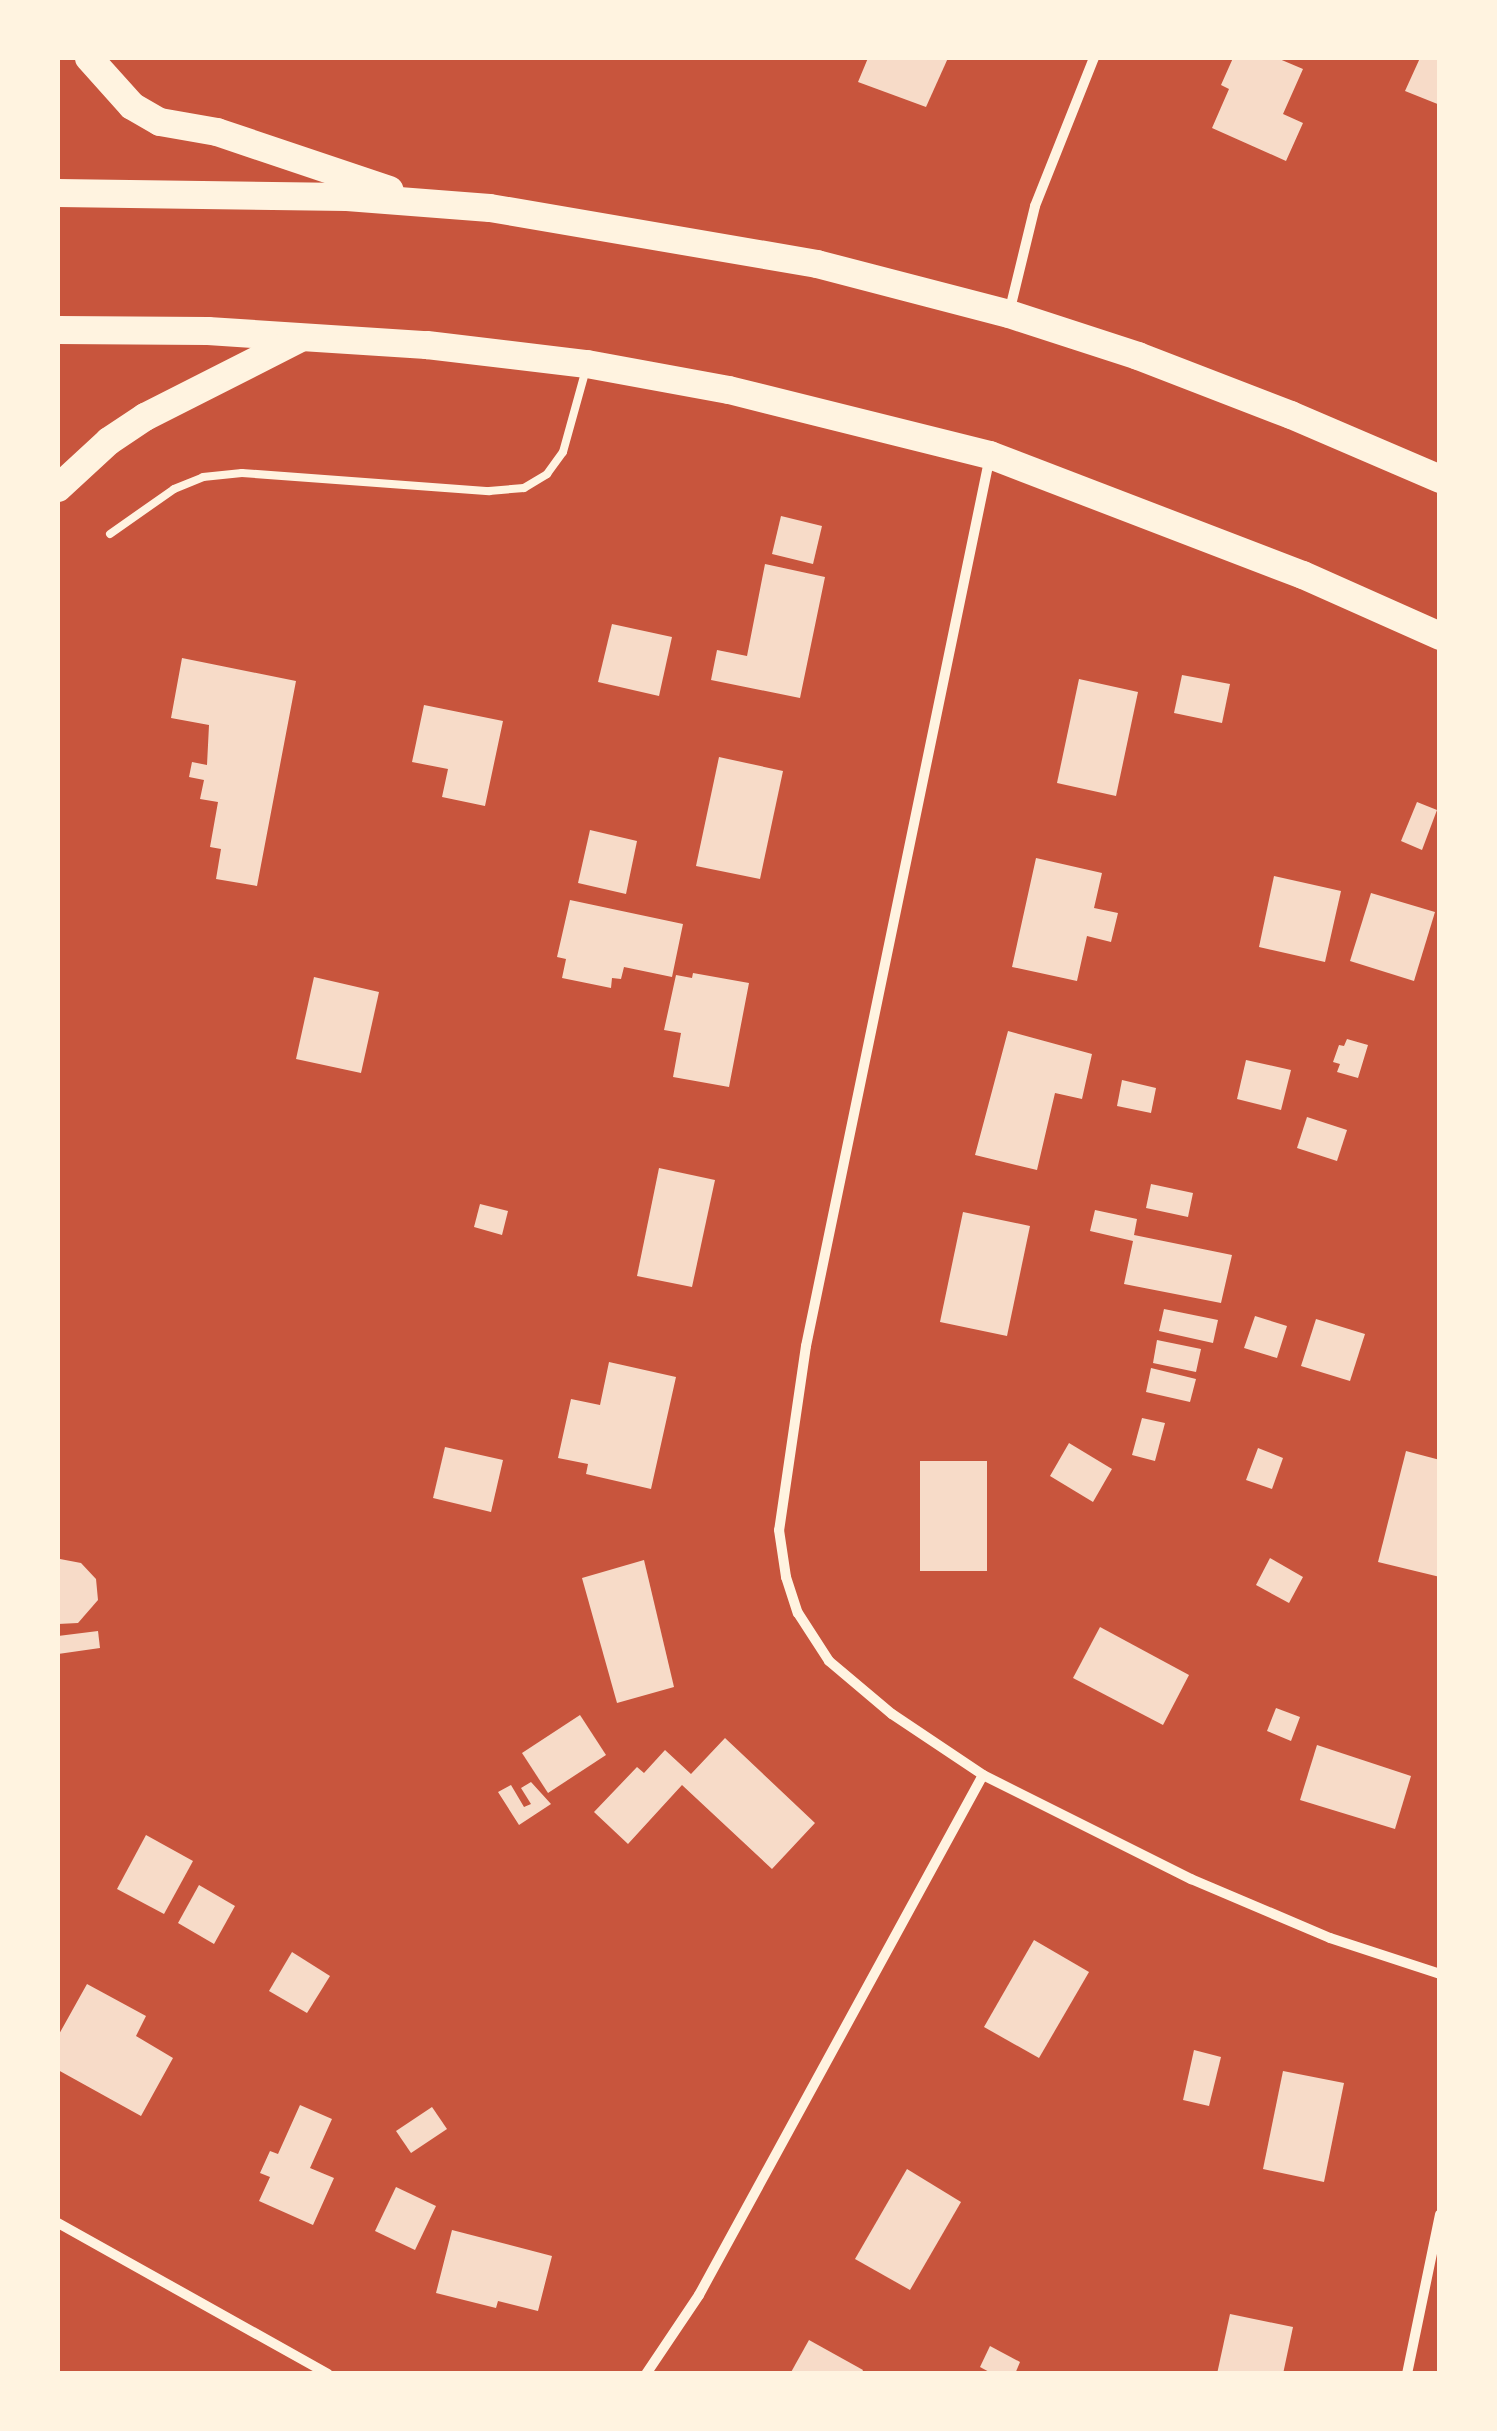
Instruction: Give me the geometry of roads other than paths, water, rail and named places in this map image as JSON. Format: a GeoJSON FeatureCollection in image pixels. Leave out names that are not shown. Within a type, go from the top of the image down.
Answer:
{"type":"FeatureCollection","features":[{"type":"Feature","properties":{"kind":"highway"},"geometry":{"type":"LineString","coordinates":[[89,58],[132,106],[160,122],[218,132],[428,204]]}},
{"type":"Feature","properties":{"kind":"highway"},"geometry":{"type":"LineString","coordinates":[[58,192],[346,197],[490,208],[799,260],[1009,314],[1291,415],[1440,479]]}},
{"type":"Feature","properties":{"kind":"highway"},"geometry":{"type":"LineString","coordinates":[[58,330],[304,336],[426,345],[588,364],[802,406],[990,455],[1303,575],[1440,636]]}},
{"type":"Feature","properties":{"kind":"highway"},"geometry":{"type":"LineString","coordinates":[[58,488],[109,442],[146,417],[304,336]]}},
{"type":"Feature","properties":{"kind":"street"},"geometry":{"type":"LineString","coordinates":[[1009,314],[1035,206],[1094,58]]}},
{"type":"Feature","properties":{"kind":"street"},"geometry":{"type":"LineString","coordinates":[[990,455],[806,1346],[779,1530],[786,1577],[798,1613],[829,1661],[892,1714],[983,1775],[1190,1879],[1330,1938],[1440,1974]]}},
{"type":"Feature","properties":{"kind":"street"},"geometry":{"type":"LineString","coordinates":[[646,2374],[699,2296],[983,1775]]}},
{"type":"Feature","properties":{"kind":"street"},"geometry":{"type":"LineString","coordinates":[[1406,2374],[1440,2214]]}},
{"type":"Feature","properties":{"kind":"street"},"geometry":{"type":"LineString","coordinates":[[58,2223],[328,2374]]}},
{"type":"Feature","properties":{"kind":"lane"},"geometry":{"type":"LineString","coordinates":[[110,534],[174,489],[203,477],[242,472],[489,491],[524,488],[548,474],[563,452],[588,364]]}}]}
